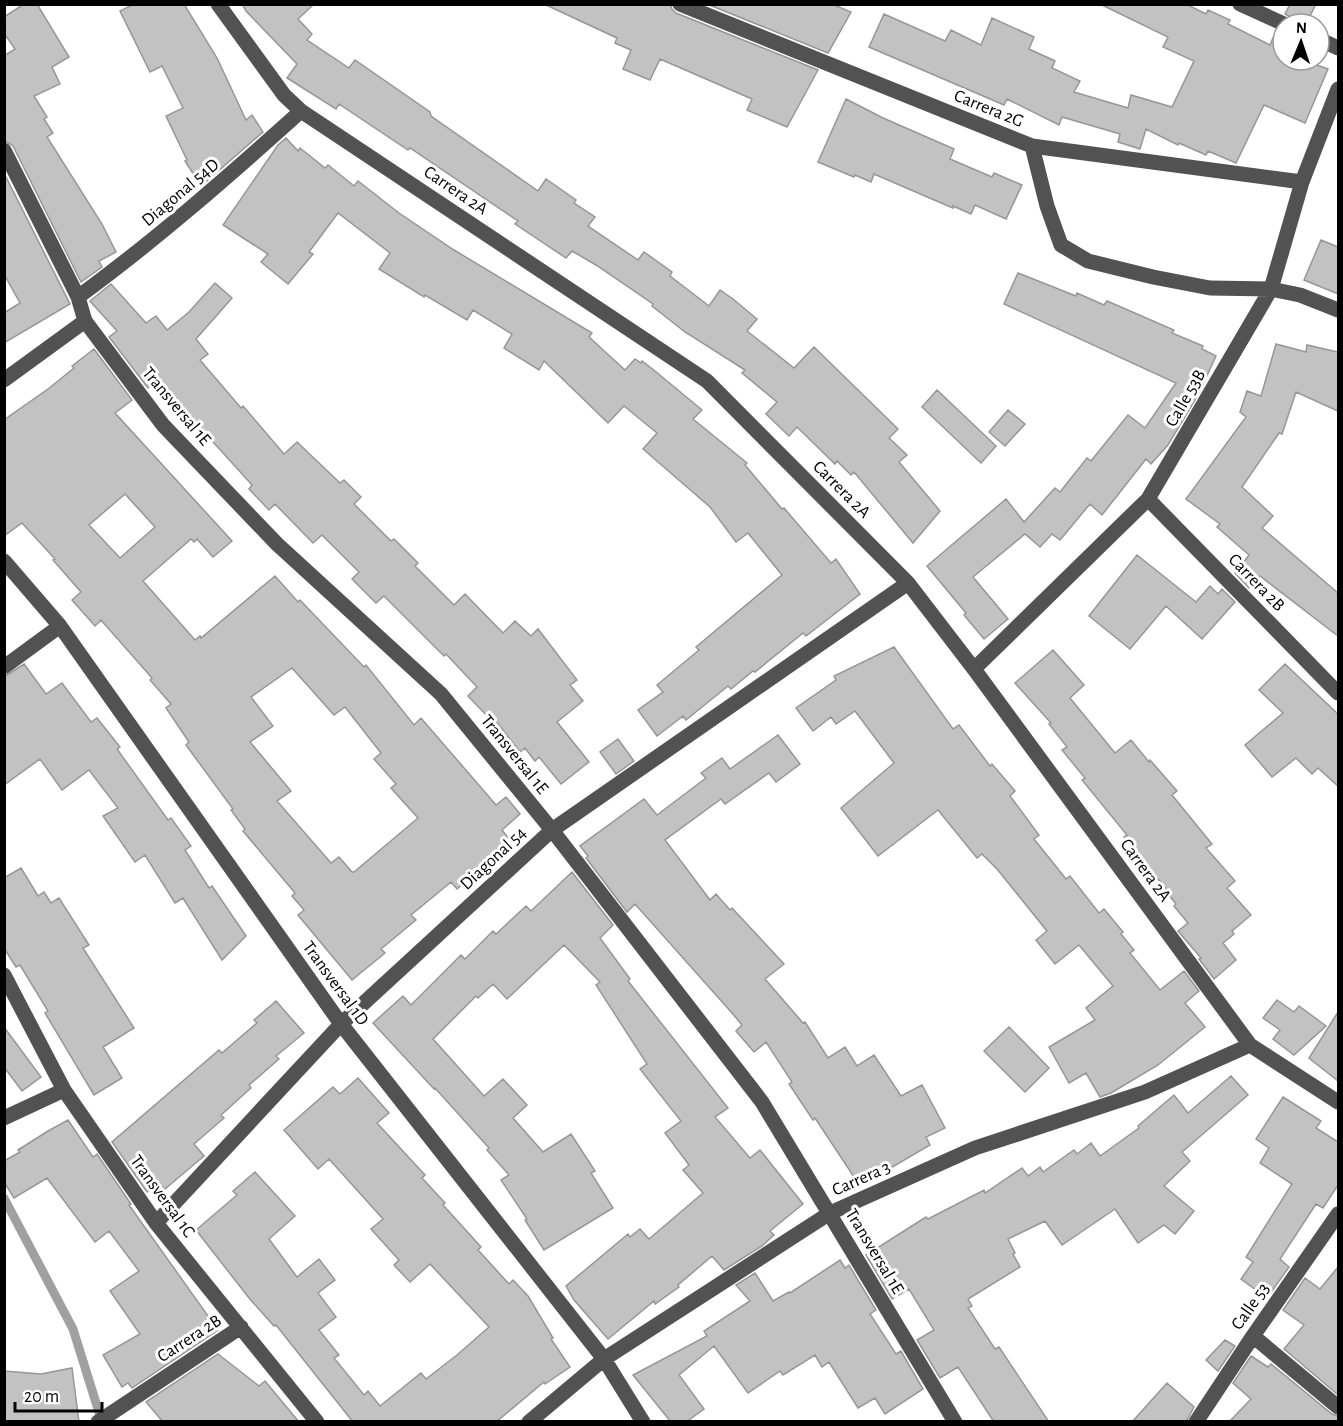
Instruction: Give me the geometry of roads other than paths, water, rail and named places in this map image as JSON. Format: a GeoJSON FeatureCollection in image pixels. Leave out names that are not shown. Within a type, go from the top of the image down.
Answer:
{"type":"FeatureCollection","features":[{"type":"Feature","properties":{"kind":"street","name":"Carrera 2A"},"geometry":{"type":"LineString","coordinates":[[218,4],[284,95],[301,111],[706,381],[908,583],[974,669],[1250,1045],[1338,1102]]}},
{"type":"Feature","properties":{"kind":"street","name":"Carrera 2G"},"geometry":{"type":"LineString","coordinates":[[680,4],[1032,146],[1302,182]]}},
{"type":"Feature","properties":{"kind":"street"},"geometry":{"type":"LineString","coordinates":[[1240,4],[1271,18]]}},
{"type":"Feature","properties":{"kind":"street","name":"Calle 53B"},"geometry":{"type":"LineString","coordinates":[[974,669],[1148,499],[1271,289],[1302,182],[1338,89]]}},
{"type":"Feature","properties":{"kind":"street","name":"Diagonal 54D"},"geometry":{"type":"LineString","coordinates":[[78,297],[136,254],[207,196],[301,111]]}},
{"type":"Feature","properties":{"kind":"street"},"geometry":{"type":"LineString","coordinates":[[1032,146],[1047,206],[1060,245],[1088,261],[1210,288],[1271,289],[1300,295],[1338,310]]}},
{"type":"Feature","properties":{"kind":"street","name":"Transversal 1E"},"geometry":{"type":"LineString","coordinates":[[4,150],[78,297],[85,321],[163,425],[277,544],[441,694],[552,830],[762,1102],[955,1422]]}},
{"type":"Feature","properties":{"kind":"street"},"geometry":{"type":"LineString","coordinates":[[4,380],[85,321]]}},
{"type":"Feature","properties":{"kind":"street","name":"Carrera 2B"},"geometry":{"type":"LineString","coordinates":[[1148,499],[1338,693]]}},
{"type":"Feature","properties":{"kind":"street","name":"Transversal 1D"},"geometry":{"type":"LineString","coordinates":[[4,561],[60,626],[341,1024],[604,1359],[643,1422]]}},
{"type":"Feature","properties":{"kind":"street","name":"Diagonal 54"},"geometry":{"type":"LineString","coordinates":[[156,1223],[341,1024],[552,830],[908,583]]}},
{"type":"Feature","properties":{"kind":"street"},"geometry":{"type":"LineString","coordinates":[[4,667],[60,626]]}},
{"type":"Feature","properties":{"kind":"street","name":"Transversal 1C"},"geometry":{"type":"LineString","coordinates":[[4,975],[64,1090],[156,1223],[317,1422]]}},
{"type":"Feature","properties":{"kind":"street","name":"Carrera 3"},"geometry":{"type":"LineString","coordinates":[[529,1422],[604,1359],[830,1213],[975,1148],[1145,1092],[1250,1045]]}},
{"type":"Feature","properties":{"kind":"street"},"geometry":{"type":"LineString","coordinates":[[4,1119],[64,1090]]}},
{"type":"Feature","properties":{"kind":"street","name":"Calle 53"},"geometry":{"type":"LineString","coordinates":[[1196,1422],[1338,1214]]}},
{"type":"Feature","properties":{"kind":"street","name":"Carrera 2B"},"geometry":{"type":"LineString","coordinates":[[98,1422],[241,1326]]}},
{"type":"Feature","properties":{"kind":"street"},"geometry":{"type":"LineString","coordinates":[[1253,1336],[1338,1407]]}},
{"type":"Feature","properties":{"kind":"waterway"},"geometry":{"type":"LineString","coordinates":[[4,1198],[73,1329],[102,1422]]}}]}
